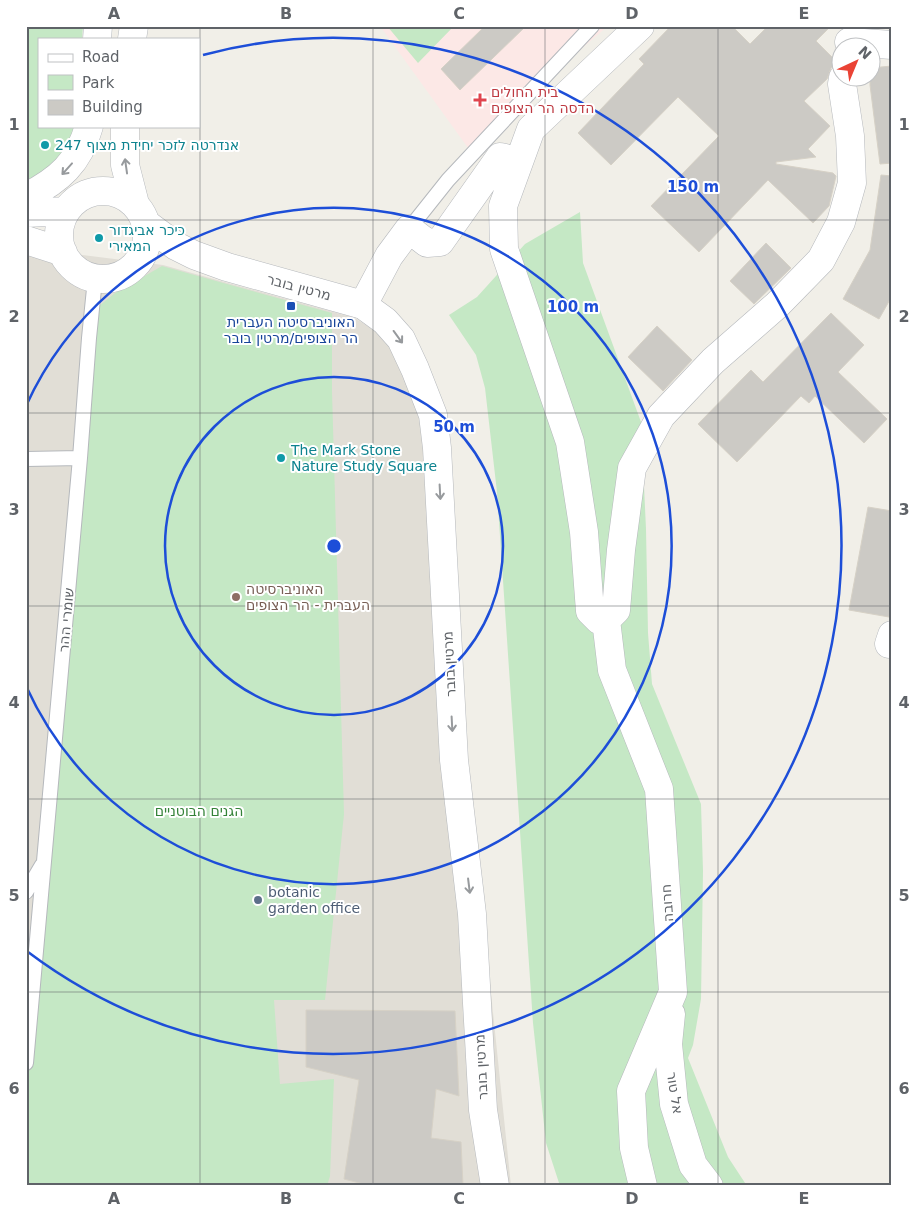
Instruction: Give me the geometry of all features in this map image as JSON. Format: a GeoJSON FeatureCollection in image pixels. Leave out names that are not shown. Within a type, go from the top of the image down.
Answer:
{"type":"FeatureCollection","features":[{"type":"Feature","properties":{"kind":"street"},"geometry":{"type":"LineString","coordinates":[[640,26],[531,129],[503,206],[504,249],[570,442],[584,532],[590,611],[599,620],[606,620],[616,610],[621,550],[632,468],[661,416],[713,360],[777,305],[821,260],[841,222],[852,183],[850,136],[843,88]]}},
{"type":"Feature","properties":{"kind":"street"},"geometry":{"type":"LineString","coordinates":[[26,197],[47,186],[68,168],[78,154],[88,128]]}},
{"type":"Feature","properties":{"kind":"street"},"geometry":{"type":"LineString","coordinates":[[94,128],[95,144],[88,176],[61,224],[60,238],[63,252],[70,264],[81,274],[95,279],[109,279],[122,275],[133,268],[142,258],[146,246],[147,231],[125,165],[125,128]]}},
{"type":"Feature","properties":{"kind":"street"},"geometry":{"type":"LineString","coordinates":[[363,305],[389,256],[409,229],[427,243],[440,242],[500,157],[519,161]]}},
{"type":"Feature","properties":{"kind":"street"},"geometry":{"type":"LineString","coordinates":[[26,213],[69,208],[83,196],[96,191],[124,196],[140,214]]}},
{"type":"Feature","properties":{"kind":"street","name":"מרטין בובר"},"geometry":{"type":"LineString","coordinates":[[140,214],[176,246],[227,268]]}},
{"type":"Feature","properties":{"kind":"street"},"geometry":{"type":"LineString","coordinates":[[26,240],[63,252]]}},
{"type":"Feature","properties":{"kind":"street","name":"מרטין בובר"},"geometry":{"type":"LineString","coordinates":[[142,258],[169,257],[227,268],[363,305],[385,321],[401,339],[433,415],[437,448],[454,760],[472,914],[483,1110],[495,1186]]}},
{"type":"Feature","properties":{"kind":"street","name":"חרובה"},"geometry":{"type":"LineString","coordinates":[[606,620],[612,670],[659,789],[673,992],[632,1091],[634,1148],[643,1186]]}},
{"type":"Feature","properties":{"kind":"street","name":"אל טור"},"geometry":{"type":"LineString","coordinates":[[673,992],[668,1044],[674,1104],[693,1165],[709,1186]]}},
{"type":"Feature","properties":{"kind":"lane"},"geometry":{"type":"LineString","coordinates":[[409,229],[448,180],[592,26]]}},
{"type":"Feature","properties":{"kind":"lane","name":"שומרי ההר"},"geometry":{"type":"LineString","coordinates":[[26,1064],[30,965],[45,860],[95,279]]}},
{"type":"Feature","properties":{"kind":"lane"},"geometry":{"type":"LineString","coordinates":[[26,459],[80,458]]}},
{"type":"Feature","properties":{"kind":"lane"},"geometry":{"type":"LineString","coordinates":[[26,892],[45,860]]}},
{"type":"Feature","properties":{"kind":"shaded area","name":"בית החולים הדסה הר הצופים"},"geometry":{"type":"Polygon","coordinates":[[[380,26],[608,26],[471,152],[380,26]]]}},
{"type":"Feature","properties":{"kind":"shaded area","name":"הגנים הבוטניים"},"geometry":{"type":"Polygon","coordinates":[[[26,248],[163,265],[355,318],[389,340],[422,414],[469,781],[511,1186],[26,1186],[26,248]]]}},
{"type":"Feature","properties":{"kind":"green space"},"geometry":{"type":"Polygon","coordinates":[[[26,26],[83,26],[82,38],[38,38],[38,128],[77,128],[76,153],[26,188],[26,26]]]}},
{"type":"Feature","properties":{"kind":"green space"},"geometry":{"type":"Polygon","coordinates":[[[387,26],[454,26],[418,63],[387,26]]]}},
{"type":"Feature","properties":{"kind":"green space"},"geometry":{"type":"Polygon","coordinates":[[[580,212],[583,263],[641,422],[648,633],[652,684],[701,804],[703,871],[701,999],[693,1045],[688,1058],[728,1157],[747,1186],[560,1186],[546,1143],[533,1023],[497,492],[485,388],[476,355],[449,315],[477,297],[525,244],[580,212]]]}},
{"type":"Feature","properties":{"kind":"green space","name":"הגנים הבוטניים"},"geometry":{"type":"Polygon","coordinates":[[[162,266],[332,313],[332,391],[344,814],[325,1000],[274,1000],[280,1084],[334,1079],[330,1176],[327,1186],[26,1186],[26,1104],[99,306],[115,293],[162,266]]]}},
{"type":"Feature","properties":{"kind":"building"},"geometry":{"type":"Polygon","coordinates":[[[485,26],[526,26],[460,90],[441,69],[485,26]]]}},
{"type":"Feature","properties":{"kind":"building"},"geometry":{"type":"Polygon","coordinates":[[[671,26],[732,26],[750,44],[768,26],[831,26],[816,41],[830,55],[830,71],[827,79],[804,101],[830,126],[808,149],[816,157],[776,162],[776,164],[833,173],[836,176],[829,206],[813,223],[768,180],[699,252],[651,206],[719,136],[678,97],[611,165],[578,133],[644,64],[639,59],[671,26]]]}},
{"type":"Feature","properties":{"kind":"building"},"geometry":{"type":"Polygon","coordinates":[[[892,66],[892,163],[880,164],[870,88],[880,88],[880,67],[892,66]]]}},
{"type":"Feature","properties":{"kind":"building"},"geometry":{"type":"Polygon","coordinates":[[[881,175],[892,176],[892,296],[879,319],[843,299],[870,250],[881,175]]]}},
{"type":"Feature","properties":{"kind":"building"},"geometry":{"type":"Polygon","coordinates":[[[766,243],[791,268],[754,304],[730,281],[766,243]]]}},
{"type":"Feature","properties":{"kind":"building"},"geometry":{"type":"Polygon","coordinates":[[[831,313],[864,345],[838,372],[887,419],[864,443],[815,396],[809,403],[801,396],[737,462],[698,424],[751,370],[763,382],[831,313]]]}},
{"type":"Feature","properties":{"kind":"building"},"geometry":{"type":"Polygon","coordinates":[[[657,326],[692,360],[663,391],[628,357],[657,326]]]}},
{"type":"Feature","properties":{"kind":"building"},"geometry":{"type":"Polygon","coordinates":[[[868,507],[892,511],[892,603],[889,617],[849,610],[868,507]]]}},
{"type":"Feature","properties":{"kind":"building"},"geometry":{"type":"Polygon","coordinates":[[[306,1010],[455,1011],[459,1096],[436,1089],[431,1138],[461,1142],[463,1186],[371,1186],[344,1179],[359,1080],[306,1067],[306,1010]]]}},
{"type":"Feature","properties":{"kind":"place","name":"בית החולים הדסה הר הצופים"},"geometry":{"type":"Point","coordinates":[480,100]}},
{"type":"Feature","properties":{"kind":"place","name":"אנדרטה לזכר יחידת מצוף 247"},"geometry":{"type":"Point","coordinates":[45,145]}},
{"type":"Feature","properties":{"kind":"place","name":"כיכר אביגדור המאירי"},"geometry":{"type":"Point","coordinates":[99,238]}},
{"type":"Feature","properties":{"kind":"place","name":"האוניברסיטה העברית הר הצופים/מרטין בובר"},"geometry":{"type":"Point","coordinates":[291,306]}},
{"type":"Feature","properties":{"kind":"place","name":"The Mark Stone Nature Study Square"},"geometry":{"type":"Point","coordinates":[281,458]}},
{"type":"Feature","properties":{"kind":"place","name":"האוניברסיטה העברית - הר הצופים"},"geometry":{"type":"Point","coordinates":[236,597]}},
{"type":"Feature","properties":{"kind":"place","name":"botanic garden office"},"geometry":{"type":"Point","coordinates":[258,900]}}]}
